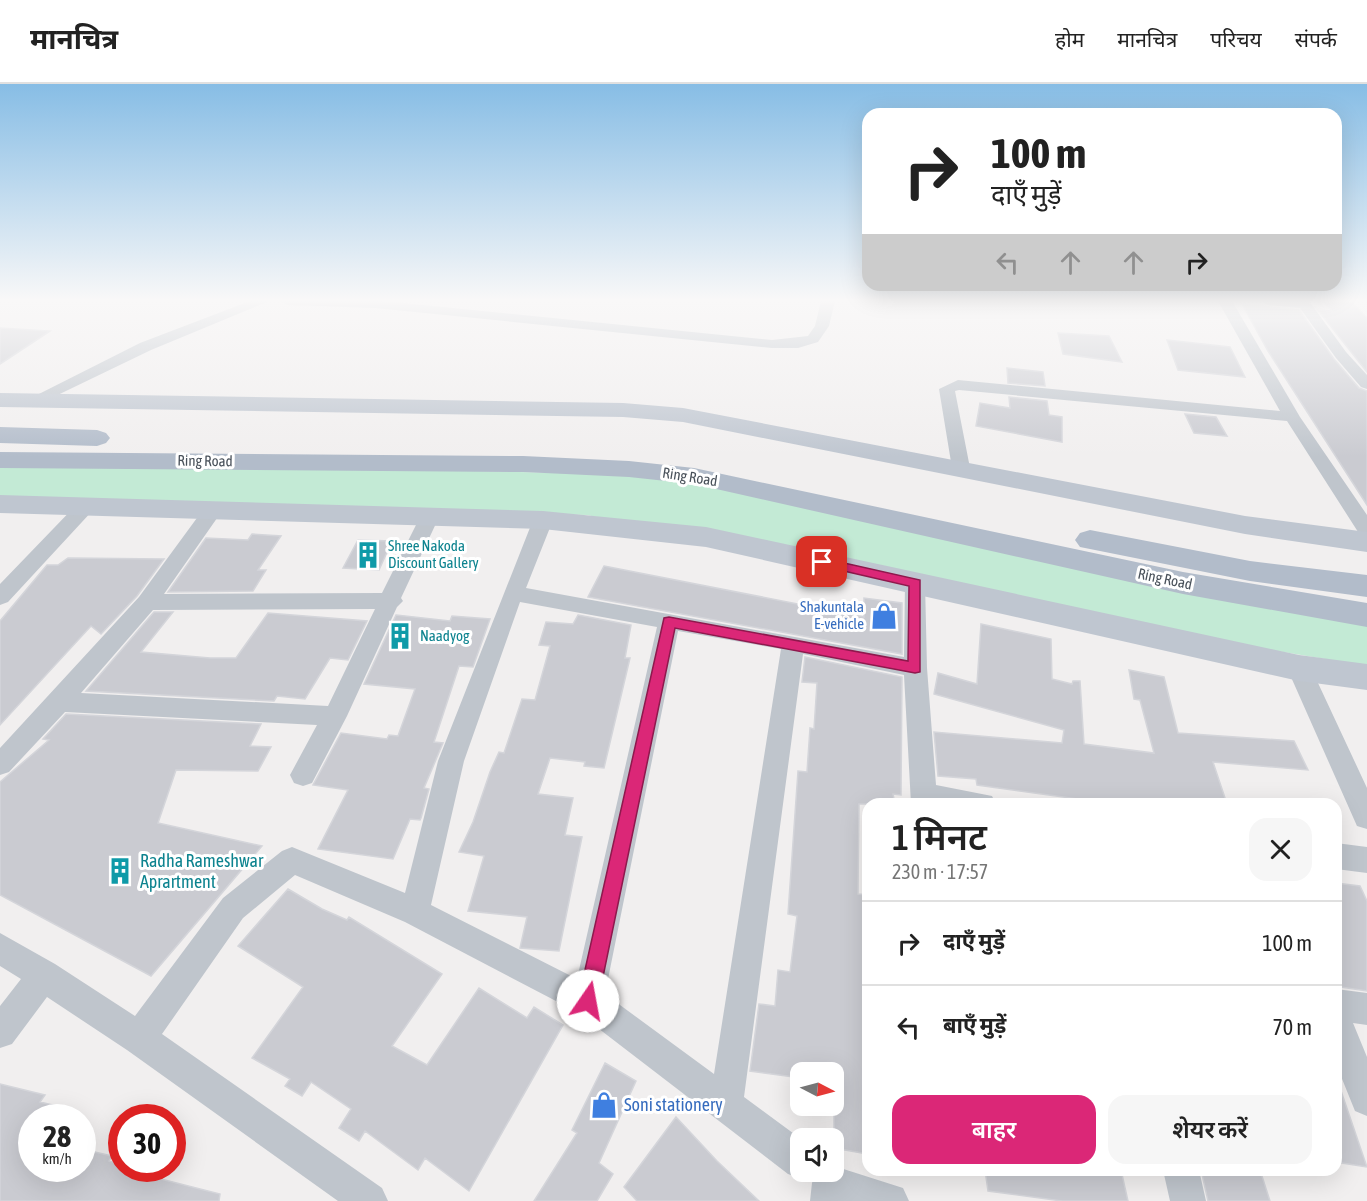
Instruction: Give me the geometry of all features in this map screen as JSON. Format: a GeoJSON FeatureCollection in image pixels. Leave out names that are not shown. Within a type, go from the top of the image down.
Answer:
{"type":"FeatureCollection","features":[{"type":"Feature","properties":{"kind":"main road","name":"Ring Road"},"geometry":{"type":"LineString","coordinates":[[0,435],[544,444],[639,448],[694,457],[1250,572],[1367,586]]}},
{"type":"Feature","properties":{"kind":"main road","name":"Ring Road"},"geometry":{"type":"LineString","coordinates":[[0,460],[523,464],[629,469],[694,476],[1183,583],[1367,615]]}},
{"type":"Feature","properties":{"kind":"street"},"geometry":{"type":"LineString","coordinates":[[33,401],[126,353]]}},
{"type":"Feature","properties":{"kind":"street"},"geometry":{"type":"LineString","coordinates":[[1255,353],[1292,417],[1367,530]]}},
{"type":"Feature","properties":{"kind":"street"},"geometry":{"type":"LineString","coordinates":[[1341,355],[1367,356]]}},
{"type":"Feature","properties":{"kind":"street"},"geometry":{"type":"LineString","coordinates":[[1341,355],[1367,384]]}},
{"type":"Feature","properties":{"kind":"street"},"geometry":{"type":"LineString","coordinates":[[961,468],[947,389],[958,385],[1292,417]]}},
{"type":"Feature","properties":{"kind":"street"},"geometry":{"type":"LineString","coordinates":[[0,400],[633,411],[683,415],[1245,525],[1367,542]]}},
{"type":"Feature","properties":{"kind":"street"},"geometry":{"type":"LineString","coordinates":[[0,504],[543,520],[705,537],[1299,668],[1367,676]]}},
{"type":"Feature","properties":{"kind":"street"},"geometry":{"type":"LineString","coordinates":[[0,597],[87,505]]}},
{"type":"Feature","properties":{"kind":"street"},"geometry":{"type":"LineString","coordinates":[[0,764],[147,602],[212,511]]}},
{"type":"Feature","properties":{"kind":"street"},"geometry":{"type":"LineString","coordinates":[[303,775],[392,601],[430,515]]}},
{"type":"Feature","properties":{"kind":"street"},"geometry":{"type":"LineString","coordinates":[[415,912],[451,761],[513,593],[543,520]]}},
{"type":"Feature","properties":{"kind":"street"},"geometry":{"type":"LineString","coordinates":[[915,583],[915,668],[923,798]]}},
{"type":"Feature","properties":{"kind":"street"},"geometry":{"type":"LineString","coordinates":[[513,593],[792,643],[915,668]]}},
{"type":"Feature","properties":{"kind":"street"},"geometry":{"type":"LineString","coordinates":[[147,602],[392,601]]}},
{"type":"Feature","properties":{"kind":"street"},"geometry":{"type":"LineString","coordinates":[[588,1001],[669,622]]}},
{"type":"Feature","properties":{"kind":"street"},"geometry":{"type":"LineString","coordinates":[[726,1105],[792,643]]}},
{"type":"Feature","properties":{"kind":"street"},"geometry":{"type":"LineString","coordinates":[[1299,668],[1367,817]]}},
{"type":"Feature","properties":{"kind":"street"},"geometry":{"type":"LineString","coordinates":[[58,702],[334,716]]}},
{"type":"Feature","properties":{"kind":"street"},"geometry":{"type":"LineString","coordinates":[[1342,857],[1367,860]]}},
{"type":"Feature","properties":{"kind":"street"},"geometry":{"type":"LineString","coordinates":[[139,1038],[233,908],[292,860],[415,912],[588,1001],[790,1153]]}},
{"type":"Feature","properties":{"kind":"street"},"geometry":{"type":"LineString","coordinates":[[0,948],[139,1038],[369,1201]]}},
{"type":"Feature","properties":{"kind":"street"},"geometry":{"type":"LineString","coordinates":[[0,1032],[44,975]]}},
{"type":"Feature","properties":{"kind":"street"},"geometry":{"type":"LineString","coordinates":[[1342,1006],[1367,1009]]}},
{"type":"Feature","properties":{"kind":"street"},"geometry":{"type":"LineString","coordinates":[[1342,1036],[1367,1099]]}},
{"type":"Feature","properties":{"kind":"street"},"geometry":{"type":"LineString","coordinates":[[825,1185],[890,1201]]}},
{"type":"Feature","properties":{"kind":"green space"},"geometry":{"type":"Polygon","coordinates":[[[0,460],[694,476],[1367,614],[1367,666],[1133,627],[587,515],[0,500],[0,460]]]}},
{"type":"Feature","properties":{"kind":"building"},"geometry":{"type":"Polygon","coordinates":[[[0,353],[16,353],[0,364],[0,353]]]}},
{"type":"Feature","properties":{"kind":"building"},"geometry":{"type":"Polygon","coordinates":[[[1118,353],[1122,362],[1063,354],[1118,353]]]}},
{"type":"Feature","properties":{"kind":"building"},"geometry":{"type":"Polygon","coordinates":[[[1172,353],[1233,353],[1245,377],[1178,370],[1172,353]]]}},
{"type":"Feature","properties":{"kind":"building"},"geometry":{"type":"Polygon","coordinates":[[[1269,353],[1330,353],[1359,388],[1367,391],[1367,505],[1269,353]]]}},
{"type":"Feature","properties":{"kind":"building"},"geometry":{"type":"Polygon","coordinates":[[[1352,353],[1367,353],[1367,372],[1352,353]]]}},
{"type":"Feature","properties":{"kind":"building"},"geometry":{"type":"Polygon","coordinates":[[[1007,368],[1043,372],[1045,386],[1008,383],[1007,368]]]}},
{"type":"Feature","properties":{"kind":"building"},"geometry":{"type":"Polygon","coordinates":[[[1009,397],[1047,401],[1049,415],[1062,417],[1062,442],[976,426],[980,403],[1010,408],[1009,397]]]}},
{"type":"Feature","properties":{"kind":"building"},"geometry":{"type":"Polygon","coordinates":[[[1185,414],[1216,417],[1227,436],[1194,433],[1185,414]]]}},
{"type":"Feature","properties":{"kind":"building"},"geometry":{"type":"Polygon","coordinates":[[[252,534],[281,536],[258,570],[266,570],[253,591],[168,592],[206,538],[248,540],[252,534]]]}},
{"type":"Feature","properties":{"kind":"building","name":"Shree Nakoda Discount Gallery"},"geometry":{"type":"Polygon","coordinates":[[[358,540],[392,541],[379,570],[343,568],[358,540]]]}},
{"type":"Feature","properties":{"kind":"building"},"geometry":{"type":"Polygon","coordinates":[[[68,558],[164,559],[137,596],[101,634],[91,626],[0,725],[0,621],[47,565],[58,565],[68,558]]]}},
{"type":"Feature","properties":{"kind":"building"},"geometry":{"type":"Polygon","coordinates":[[[604,566],[864,617],[864,598],[902,603],[902,654],[588,597],[604,566]]]}},
{"type":"Feature","properties":{"kind":"building"},"geometry":{"type":"Polygon","coordinates":[[[154,612],[173,612],[141,652],[210,658],[236,658],[268,613],[367,621],[348,660],[330,658],[305,699],[277,696],[274,701],[86,691],[154,612]]]}},
{"type":"Feature","properties":{"kind":"building"},"geometry":{"type":"Polygon","coordinates":[[[396,615],[450,621],[452,616],[490,619],[473,667],[459,666],[434,742],[443,743],[424,788],[429,789],[421,818],[420,820],[410,819],[393,859],[318,849],[348,790],[313,785],[341,733],[387,739],[389,735],[398,736],[415,689],[364,684],[396,615]]]}},
{"type":"Feature","properties":{"kind":"building"},"geometry":{"type":"Polygon","coordinates":[[[578,615],[631,625],[625,658],[630,658],[604,768],[584,766],[585,762],[550,758],[538,794],[573,798],[565,835],[582,837],[559,951],[520,948],[527,917],[468,911],[484,856],[459,852],[473,822],[499,752],[504,753],[522,699],[535,700],[550,646],[539,645],[546,622],[573,624],[578,615]]]}},
{"type":"Feature","properties":{"kind":"building"},"geometry":{"type":"Polygon","coordinates":[[[981,624],[1051,639],[1052,679],[1072,684],[1073,681],[1080,681],[1084,744],[1154,753],[1140,700],[1134,699],[1129,670],[1164,677],[1178,733],[1294,741],[1308,770],[1213,762],[1225,798],[1071,798],[977,785],[976,779],[938,776],[934,732],[1062,743],[1064,730],[934,694],[938,673],[977,684],[981,624]]]}},
{"type":"Feature","properties":{"kind":"building"},"geometry":{"type":"Polygon","coordinates":[[[805,657],[902,677],[901,795],[893,794],[894,798],[862,798],[862,804],[859,804],[858,894],[862,894],[862,1153],[844,1150],[844,1128],[834,1128],[834,1116],[844,1116],[844,1062],[790,1062],[790,1076],[750,1071],[759,1004],[775,1006],[778,970],[790,972],[797,916],[788,914],[798,771],[807,772],[810,728],[814,729],[817,683],[802,682],[805,657]]]}},
{"type":"Feature","properties":{"kind":"building","name":"Radha Rameshwar Aprartment"},"geometry":{"type":"Polygon","coordinates":[[[66,714],[261,724],[250,746],[271,747],[258,771],[176,770],[158,823],[262,846],[151,976],[0,895],[0,782],[49,740],[43,739],[66,714]]]}},
{"type":"Feature","properties":{"kind":"building"},"geometry":{"type":"Polygon","coordinates":[[[1342,884],[1360,886],[1367,901],[1367,991],[1342,987],[1342,884]]]}},
{"type":"Feature","properties":{"kind":"building"},"geometry":{"type":"Polygon","coordinates":[[[288,889],[322,909],[347,920],[349,917],[442,974],[392,1046],[427,1065],[479,988],[527,1018],[534,1007],[563,1025],[469,1191],[425,1158],[418,1170],[365,1131],[359,1141],[339,1128],[351,1109],[311,1082],[302,1096],[285,1086],[290,1079],[252,1058],[303,987],[238,946],[288,889]]]}},
{"type":"Feature","properties":{"kind":"building"},"geometry":{"type":"Polygon","coordinates":[[[605,1063],[636,1081],[599,1163],[613,1174],[597,1201],[534,1201],[577,1133],[572,1130],[605,1063]]]}},
{"type":"Feature","properties":{"kind":"building"},"geometry":{"type":"Polygon","coordinates":[[[0,1084],[45,1095],[40,1102],[48,1104],[18,1104],[18,1182],[96,1182],[96,1152],[108,1155],[108,1182],[173,1182],[220,1194],[219,1201],[0,1201],[0,1084]]]}},
{"type":"Feature","properties":{"kind":"building"},"geometry":{"type":"Polygon","coordinates":[[[1342,1094],[1367,1167],[1342,1163],[1342,1094]]]}},
{"type":"Feature","properties":{"kind":"building"},"geometry":{"type":"Polygon","coordinates":[[[676,1117],[759,1201],[637,1201],[624,1187],[676,1117]]]}},
{"type":"Feature","properties":{"kind":"building"},"geometry":{"type":"Polygon","coordinates":[[[986,1176],[1122,1176],[1128,1201],[1062,1201],[988,1191],[986,1176]]]}},
{"type":"Feature","properties":{"kind":"building"},"geometry":{"type":"Polygon","coordinates":[[[1202,1176],[1262,1176],[1270,1201],[1208,1201],[1202,1176]]]}},
{"type":"Feature","properties":{"kind":"place","name":"Shree Nakoda Discount Gallery"},"geometry":{"type":"Point","coordinates":[368,555]}},
{"type":"Feature","properties":{"kind":"place","name":"Shakuntala E-vehicle"},"geometry":{"type":"Point","coordinates":[884,616]}},
{"type":"Feature","properties":{"kind":"place","name":"Naadyog"},"geometry":{"type":"Point","coordinates":[400,636]}},
{"type":"Feature","properties":{"kind":"place","name":"Radha Rameshwar Aprartment"},"geometry":{"type":"Point","coordinates":[120,871]}},
{"type":"Feature","properties":{"kind":"place","name":"Soni stationery"},"geometry":{"type":"Point","coordinates":[604,1105]}},
{"type":"Feature","properties":{"kind":"route"},"geometry":{"type":"LineString","coordinates":[[588,1001],[669,622],[792,643],[915,668],[915,583],[822,562]]}}]}
